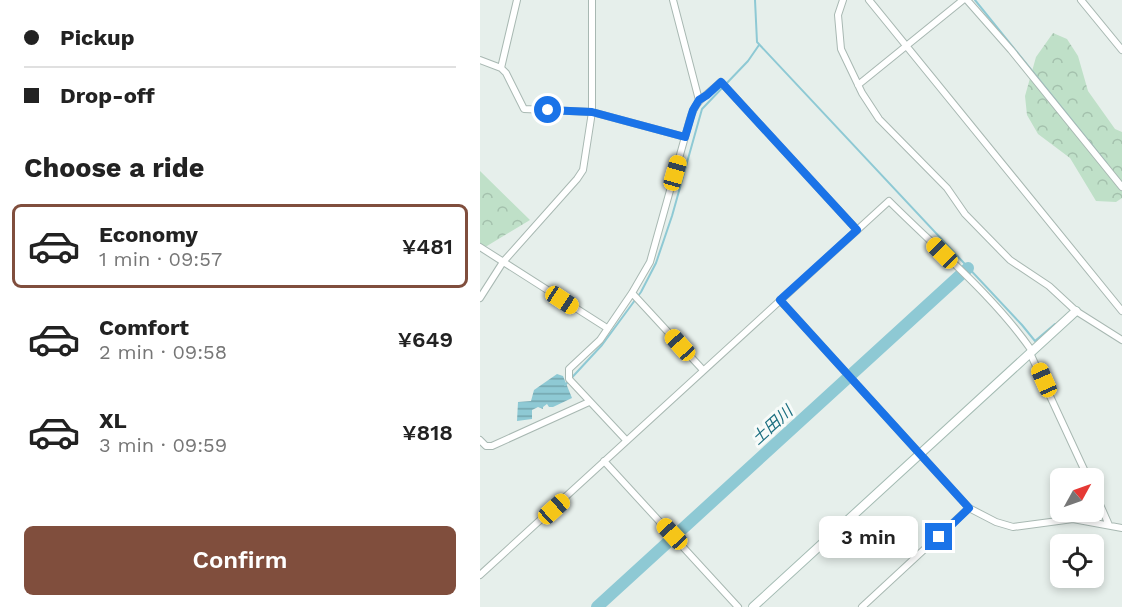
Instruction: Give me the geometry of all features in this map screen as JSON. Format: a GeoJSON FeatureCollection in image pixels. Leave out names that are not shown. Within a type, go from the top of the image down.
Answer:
{"type":"FeatureCollection","features":[{"type":"Feature","properties":{"kind":"street"},"geometry":{"type":"LineString","coordinates":[[501,68],[517,0]]}},
{"type":"Feature","properties":{"kind":"street"},"geometry":{"type":"LineString","coordinates":[[480,297],[503,262],[581,174],[592,112],[592,0]]}},
{"type":"Feature","properties":{"kind":"street"},"geometry":{"type":"LineString","coordinates":[[673,0],[699,100]]}},
{"type":"Feature","properties":{"kind":"street"},"geometry":{"type":"LineString","coordinates":[[843,0],[838,15],[841,49],[858,85],[889,131],[947,188],[965,214],[999,250],[1020,267],[1049,285],[1076,311],[1122,340]]}},
{"type":"Feature","properties":{"kind":"street"},"geometry":{"type":"LineString","coordinates":[[870,0],[1122,311]]}},
{"type":"Feature","properties":{"kind":"street"},"geometry":{"type":"LineString","coordinates":[[858,85],[965,0],[1011,50],[1122,187]]}},
{"type":"Feature","properties":{"kind":"street"},"geometry":{"type":"LineString","coordinates":[[1082,0],[1122,50]]}},
{"type":"Feature","properties":{"kind":"street"},"geometry":{"type":"LineString","coordinates":[[480,60],[501,68],[506,73],[524,109],[592,112],[685,137]]}},
{"type":"Feature","properties":{"kind":"street"},"geometry":{"type":"LineString","coordinates":[[626,440],[569,379],[569,369],[600,340],[632,293],[652,255],[693,110],[699,100],[721,82],[857,230]]}},
{"type":"Feature","properties":{"kind":"street"},"geometry":{"type":"LineString","coordinates":[[480,575],[889,201],[1019,331],[1031,352],[1083,468]]}},
{"type":"Feature","properties":{"kind":"street"},"geometry":{"type":"LineString","coordinates":[[480,247],[607,328]]}},
{"type":"Feature","properties":{"kind":"street"},"geometry":{"type":"LineString","coordinates":[[632,293],[703,370]]}},
{"type":"Feature","properties":{"kind":"street"},"geometry":{"type":"LineString","coordinates":[[780,300],[969,508],[996,522],[1013,527],[1073,519],[1122,528]]}},
{"type":"Feature","properties":{"kind":"street"},"geometry":{"type":"LineString","coordinates":[[753,607],[1076,311]]}},
{"type":"Feature","properties":{"kind":"street"},"geometry":{"type":"LineString","coordinates":[[480,440],[486,446],[492,446],[589,402]]}},
{"type":"Feature","properties":{"kind":"street"},"geometry":{"type":"LineString","coordinates":[[604,461],[738,607]]}},
{"type":"Feature","properties":{"kind":"street"},"geometry":{"type":"LineString","coordinates":[[862,607],[969,508]]}},
{"type":"Feature","properties":{"kind":"street"},"geometry":{"type":"LineString","coordinates":[[1104,514],[1109,525]]}},
{"type":"Feature","properties":{"kind":"green space"},"geometry":{"type":"Polygon","coordinates":[[[1053,33],[1067,39],[1078,56],[1088,91],[1115,129],[1122,132],[1122,198],[1116,202],[1096,201],[1070,158],[1038,134],[1027,115],[1025,96],[1036,57],[1053,33]]]}},
{"type":"Feature","properties":{"kind":"green space"},"geometry":{"type":"Polygon","coordinates":[[[480,171],[530,220],[482,249],[480,247],[480,171]]]}},
{"type":"Feature","properties":{"kind":"water"},"geometry":{"type":"Polygon","coordinates":[[[557,374],[563,376],[572,398],[553,407],[547,404],[543,409],[538,407],[532,410],[532,419],[517,421],[518,402],[531,401],[534,390],[557,374]]]}},
{"type":"Feature","properties":{"kind":"waterway"},"geometry":{"type":"LineString","coordinates":[[755,0],[757,42],[1035,341],[1055,324]]}},
{"type":"Feature","properties":{"kind":"waterway"},"geometry":{"type":"LineString","coordinates":[[975,0],[1107,164]]}},
{"type":"Feature","properties":{"kind":"waterway"},"geometry":{"type":"LineString","coordinates":[[565,385],[602,345],[641,292],[656,263],[672,216],[702,109],[748,61],[759,45]]}},
{"type":"Feature","properties":{"kind":"waterway","name":"土田川"},"geometry":{"type":"LineString","coordinates":[[597,607],[968,268]]}},
{"type":"Feature","properties":{"kind":"route"},"geometry":{"type":"LineString","coordinates":[[548,110],[592,112],[685,137],[693,110],[699,100],[721,82],[782,148],[857,230],[780,300],[969,508],[939,537]]}}]}
